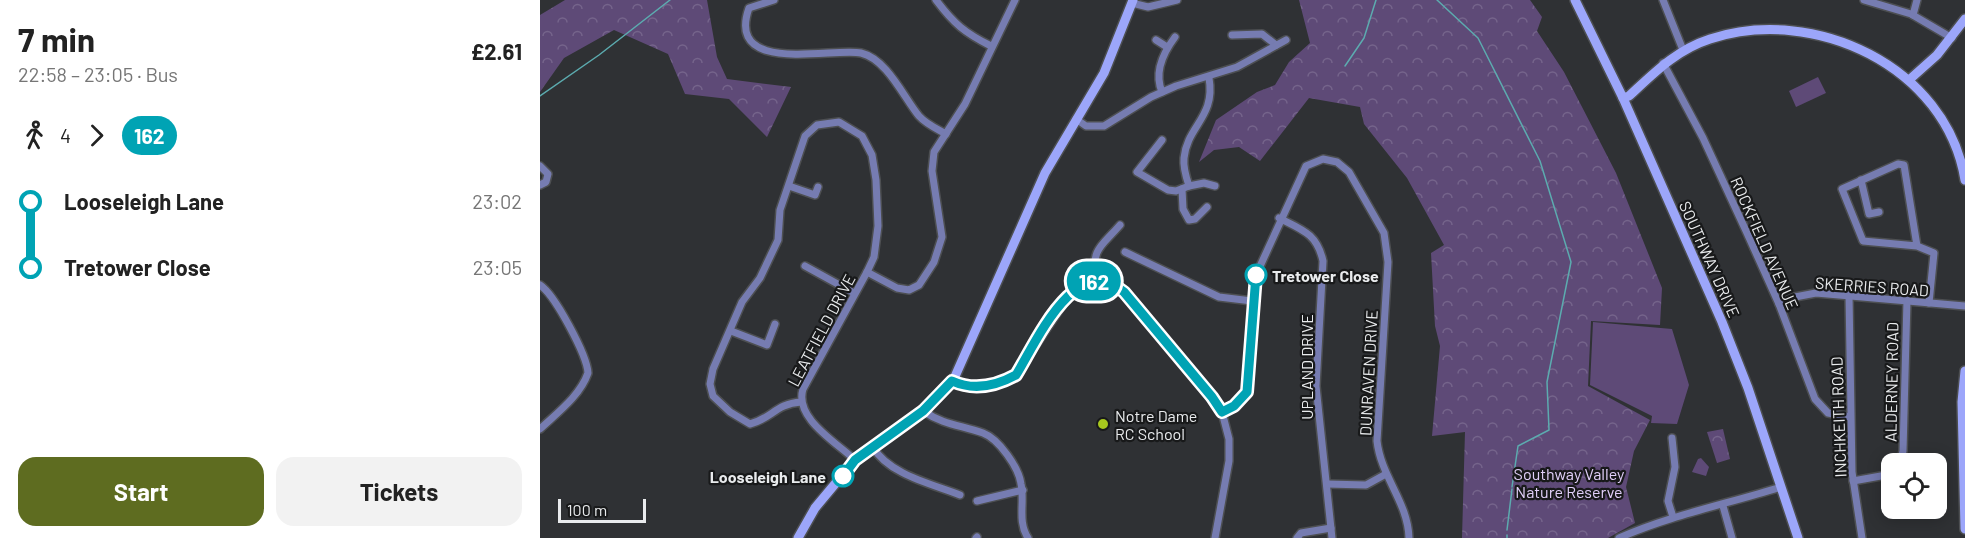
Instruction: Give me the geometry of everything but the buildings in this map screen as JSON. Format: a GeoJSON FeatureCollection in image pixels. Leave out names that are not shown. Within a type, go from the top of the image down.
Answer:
{"type":"FeatureCollection","features":[{"type":"Feature","properties":{"kind":"street"},"geometry":{"type":"LineString","coordinates":[[774,0],[749,8],[746,26],[755,44],[782,56],[846,52],[863,54],[894,80],[919,116],[946,134]]}},
{"type":"Feature","properties":{"kind":"street"},"geometry":{"type":"LineString","coordinates":[[936,0],[960,28],[992,46]]}},
{"type":"Feature","properties":{"kind":"street","name":"LEATFIELD DRIVE"},"geometry":{"type":"LineString","coordinates":[[855,460],[805,414],[801,402],[803,389],[867,272],[897,288],[909,290],[919,285],[934,262],[942,237],[932,171],[934,152],[965,104],[1015,0]]}},
{"type":"Feature","properties":{"kind":"street"},"geometry":{"type":"LineString","coordinates":[[798,538],[815,508],[855,460],[923,411],[952,381],[1045,173],[1104,73],[1133,1],[1148,7],[1177,0]]}},
{"type":"Feature","properties":{"kind":"street","name":"SOUTHWAY DRIVE"},"geometry":{"type":"LineString","coordinates":[[1575,0],[1623,98],[1722,322],[1748,388],[1798,538]]}},
{"type":"Feature","properties":{"kind":"street"},"geometry":{"type":"LineString","coordinates":[[1662,0],[1683,50]]}},
{"type":"Feature","properties":{"kind":"street"},"geometry":{"type":"LineString","coordinates":[[1864,0],[1912,15],[1952,38]]}},
{"type":"Feature","properties":{"kind":"street"},"geometry":{"type":"LineString","coordinates":[[1912,15],[1917,0]]}},
{"type":"Feature","properties":{"kind":"street"},"geometry":{"type":"LineString","coordinates":[[1909,80],[1952,38],[1965,19]]}},
{"type":"Feature","properties":{"kind":"street"},"geometry":{"type":"LineString","coordinates":[[1623,98],[1629,96],[1663,63],[1683,50],[1709,39],[1748,31],[1797,32],[1836,39],[1881,58],[1909,80],[1927,99],[1952,137],[1964,162],[1965,180]]}},
{"type":"Feature","properties":{"kind":"street"},"geometry":{"type":"LineString","coordinates":[[1232,35],[1262,34],[1276,45]]}},
{"type":"Feature","properties":{"kind":"street"},"geometry":{"type":"LineString","coordinates":[[1162,92],[1158,75],[1167,47],[1175,37]]}},
{"type":"Feature","properties":{"kind":"street"},"geometry":{"type":"LineString","coordinates":[[1156,40],[1167,47]]}},
{"type":"Feature","properties":{"kind":"street"},"geometry":{"type":"LineString","coordinates":[[1076,119],[1086,126],[1104,126],[1162,92],[1237,67],[1286,40]]}},
{"type":"Feature","properties":{"kind":"street","name":"ROCKFIELD AVENUE"},"geometry":{"type":"LineString","coordinates":[[1663,63],[1703,138],[1779,304],[1815,399],[1828,413],[1850,417]]}},
{"type":"Feature","properties":{"kind":"street"},"geometry":{"type":"LineString","coordinates":[[1207,207],[1195,219],[1189,220],[1183,208],[1186,187],[1184,153],[1209,104],[1209,78]]}},
{"type":"Feature","properties":{"kind":"street"},"geometry":{"type":"LineString","coordinates":[[801,402],[778,406],[765,420],[750,424],[730,412],[713,396],[710,384],[713,369],[742,302],[760,278],[778,240],[780,210],[805,136],[817,125],[839,122],[862,136],[872,155],[878,226],[874,257],[867,272]]}},
{"type":"Feature","properties":{"kind":"street"},"geometry":{"type":"LineString","coordinates":[[1162,140],[1152,156],[1137,170],[1146,181],[1168,190],[1204,183],[1215,186]]}},
{"type":"Feature","properties":{"kind":"street","name":"DUNRAVEN DRIVE"},"geometry":{"type":"LineString","coordinates":[[1222,412],[1234,406],[1247,392],[1252,301],[1256,275],[1279,218],[1306,166],[1323,159],[1337,162],[1349,172],[1384,233],[1388,262],[1377,441],[1386,474],[1405,510],[1409,538]]}},
{"type":"Feature","properties":{"kind":"street"},"geometry":{"type":"LineString","coordinates":[[1917,246],[1904,165],[1898,164],[1841,191],[1863,241],[1917,246],[1932,251],[1935,257],[1929,303]]}},
{"type":"Feature","properties":{"kind":"street"},"geometry":{"type":"LineString","coordinates":[[540,166],[548,174],[546,182],[540,185]]}},
{"type":"Feature","properties":{"kind":"street"},"geometry":{"type":"LineString","coordinates":[[1861,180],[1869,214],[1879,212]]}},
{"type":"Feature","properties":{"kind":"street"},"geometry":{"type":"LineString","coordinates":[[789,186],[814,195]]}},
{"type":"Feature","properties":{"kind":"street"},"geometry":{"type":"LineString","coordinates":[[812,203],[818,187]]}},
{"type":"Feature","properties":{"kind":"street","name":"UPLAND DRIVE"},"geometry":{"type":"LineString","coordinates":[[1279,218],[1304,231],[1319,243],[1323,261],[1316,369],[1318,414],[1332,538]]}},
{"type":"Feature","properties":{"kind":"street"},"geometry":{"type":"LineString","coordinates":[[1094,281],[1096,253],[1102,242],[1120,225]]}},
{"type":"Feature","properties":{"kind":"street"},"geometry":{"type":"LineString","coordinates":[[1125,252],[1220,297],[1252,301]]}},
{"type":"Feature","properties":{"kind":"street"},"geometry":{"type":"LineString","coordinates":[[805,266],[854,293]]}},
{"type":"Feature","properties":{"kind":"street"},"geometry":{"type":"LineString","coordinates":[[811,279],[815,271]]}},
{"type":"Feature","properties":{"kind":"street"},"geometry":{"type":"LineString","coordinates":[[952,381],[975,387],[1004,382],[1016,375],[1066,297],[1080,285],[1094,281],[1111,283],[1124,292],[1222,412],[1229,439],[1229,461],[1215,538]]}},
{"type":"Feature","properties":{"kind":"street"},"geometry":{"type":"LineString","coordinates":[[540,285],[553,298],[581,353],[588,373],[580,388],[540,429]]}},
{"type":"Feature","properties":{"kind":"street","name":"SKERRIES ROAD"},"geometry":{"type":"LineString","coordinates":[[1779,304],[1805,294],[1849,294],[1965,306]]}},
{"type":"Feature","properties":{"kind":"street","name":"INCHKEITH ROAD"},"geometry":{"type":"LineString","coordinates":[[1849,294],[1853,481],[1862,538]]}},
{"type":"Feature","properties":{"kind":"street","name":"ALDERNEY ROAD"},"geometry":{"type":"LineString","coordinates":[[1902,453],[1907,300]]}},
{"type":"Feature","properties":{"kind":"street"},"geometry":{"type":"LineString","coordinates":[[731,331],[767,345],[775,324]]}},
{"type":"Feature","properties":{"kind":"street"},"geometry":{"type":"LineString","coordinates":[[1965,371],[1962,402],[1965,529]]}},
{"type":"Feature","properties":{"kind":"street"},"geometry":{"type":"LineString","coordinates":[[923,411],[940,423],[986,434],[1020,474],[1023,490],[1022,524],[1028,538]]}},
{"type":"Feature","properties":{"kind":"street"},"geometry":{"type":"LineString","coordinates":[[1672,438],[1675,467],[1668,501],[1673,517]]}},
{"type":"Feature","properties":{"kind":"street"},"geometry":{"type":"LineString","coordinates":[[873,447],[879,459],[891,466],[960,495]]}},
{"type":"Feature","properties":{"kind":"street"},"geometry":{"type":"LineString","coordinates":[[1327,484],[1366,485],[1386,474]]}},
{"type":"Feature","properties":{"kind":"street"},"geometry":{"type":"LineString","coordinates":[[1853,481],[1881,476]]}},
{"type":"Feature","properties":{"kind":"street"},"geometry":{"type":"LineString","coordinates":[[1619,538],[1673,517],[1723,506],[1782,487]]}},
{"type":"Feature","properties":{"kind":"street"},"geometry":{"type":"LineString","coordinates":[[977,501],[1023,490]]}},
{"type":"Feature","properties":{"kind":"street"},"geometry":{"type":"LineString","coordinates":[[1723,506],[1732,538]]}},
{"type":"Feature","properties":{"kind":"street"},"geometry":{"type":"LineString","coordinates":[[1297,538],[1301,533],[1331,528]]}},
{"type":"Feature","properties":{"kind":"green space"},"geometry":{"type":"Polygon","coordinates":[[[565,0],[707,0],[717,57],[727,79],[791,87],[767,137],[729,99],[685,94],[668,54],[614,30],[564,58],[540,92],[540,15],[565,0]]]}},
{"type":"Feature","properties":{"kind":"green space","name":"Southway Valley Nature Reserve"},"geometry":{"type":"Polygon","coordinates":[[[1299,0],[1530,0],[1542,17],[1537,31],[1564,72],[1616,173],[1662,288],[1660,325],[1591,321],[1588,386],[1650,420],[1634,451],[1626,487],[1635,523],[1608,538],[1462,538],[1465,432],[1432,436],[1440,346],[1435,326],[1431,253],[1444,245],[1407,178],[1364,124],[1360,107],[1309,98],[1260,161],[1239,147],[1214,150],[1199,162],[1216,120],[1257,92],[1275,85],[1289,62],[1310,43],[1299,0]]]}},
{"type":"Feature","properties":{"kind":"green space"},"geometry":{"type":"Polygon","coordinates":[[[1818,77],[1826,93],[1796,107],[1789,91],[1818,77]]]}},
{"type":"Feature","properties":{"kind":"green space"},"geometry":{"type":"Polygon","coordinates":[[[1593,322],[1672,329],[1689,385],[1677,424],[1651,423],[1652,416],[1590,385],[1593,322]]]}},
{"type":"Feature","properties":{"kind":"green space"},"geometry":{"type":"Polygon","coordinates":[[[1723,429],[1730,459],[1717,463],[1707,432],[1723,429]]]}},
{"type":"Feature","properties":{"kind":"green space"},"geometry":{"type":"Polygon","coordinates":[[[1701,458],[1709,467],[1706,476],[1692,472],[1698,459],[1701,458]]]}},
{"type":"Feature","properties":{"kind":"waterway"},"geometry":{"type":"LineString","coordinates":[[540,96],[599,55],[670,0]]}},
{"type":"Feature","properties":{"kind":"waterway"},"geometry":{"type":"LineString","coordinates":[[1345,66],[1364,38],[1376,0]]}},
{"type":"Feature","properties":{"kind":"waterway"},"geometry":{"type":"LineString","coordinates":[[1437,0],[1478,38],[1540,161],[1571,262],[1547,382],[1549,430],[1518,446],[1512,487]]}},
{"type":"Feature","properties":{"kind":"waterway"},"geometry":{"type":"LineString","coordinates":[[1507,530],[1512,489]]}},
{"type":"Feature","properties":{"kind":"bus line","name":"162"},"geometry":{"type":"LineString","coordinates":[[843,476],[855,460],[923,411],[952,381],[975,387],[1004,382],[1016,375],[1066,297],[1073,289],[1086,282],[1104,281],[1117,286],[1124,292],[1186,364],[1222,412],[1242,399],[1250,382],[1252,301],[1256,275]]}},
{"type":"Feature","properties":{"kind":"place","name":"Tretower Close"},"geometry":{"type":"Point","coordinates":[1256,275]}},
{"type":"Feature","properties":{"kind":"place","name":"Notre Dame RC School"},"geometry":{"type":"Point","coordinates":[1103,424]}},
{"type":"Feature","properties":{"kind":"place","name":"Looseleigh Lane"},"geometry":{"type":"Point","coordinates":[843,476]}}]}
